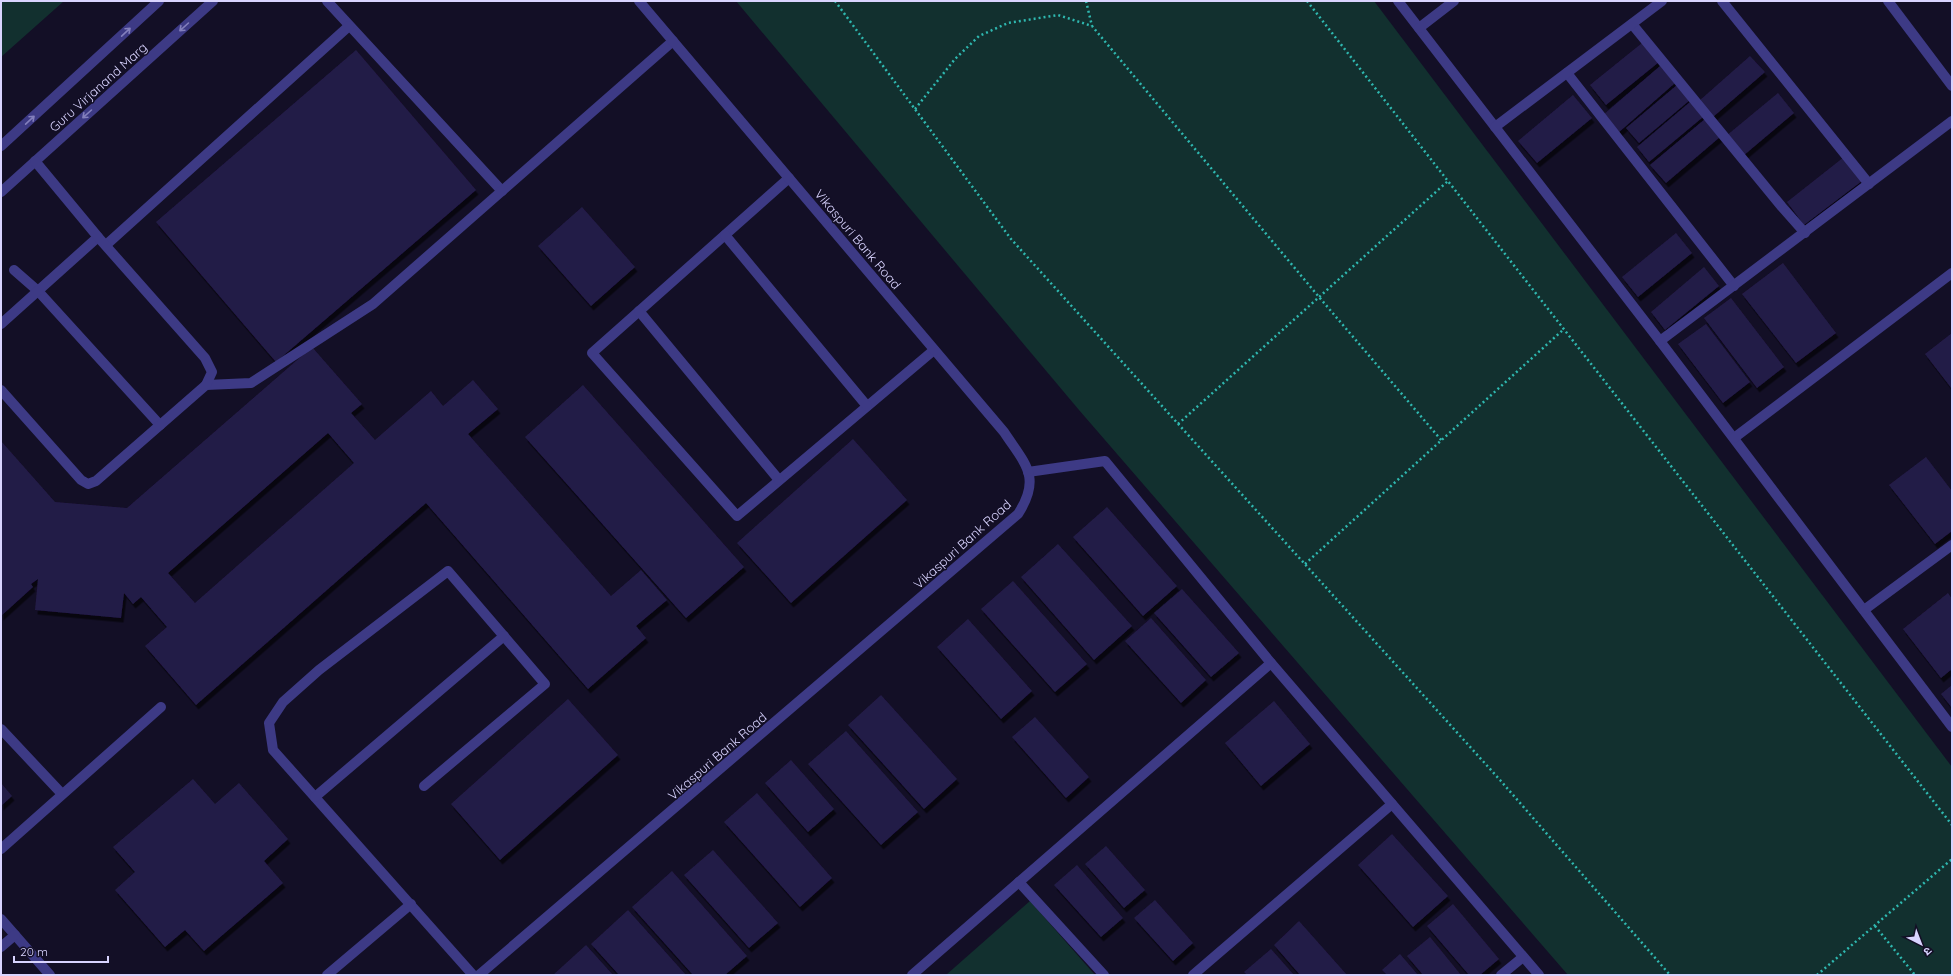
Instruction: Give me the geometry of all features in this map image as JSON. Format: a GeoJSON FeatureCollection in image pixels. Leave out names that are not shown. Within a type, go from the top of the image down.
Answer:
{"type":"FeatureCollection","features":[{"type":"Feature","properties":{"kind":"street","name":"Guru Virjanand Marg"},"geometry":{"type":"LineString","coordinates":[[1,146],[159,1]]}},
{"type":"Feature","properties":{"kind":"street","name":"Guru Virjanand Marg"},"geometry":{"type":"LineString","coordinates":[[1,192],[212,1]]}},
{"type":"Feature","properties":{"kind":"street"},"geometry":{"type":"LineString","coordinates":[[327,1],[502,191]]}},
{"type":"Feature","properties":{"kind":"street","name":"Vikaspuri Bank Road"},"geometry":{"type":"LineString","coordinates":[[479,975],[1018,514],[1027,501],[1031,486],[1027,467],[1004,432],[639,1]]}},
{"type":"Feature","properties":{"kind":"street"},"geometry":{"type":"LineString","coordinates":[[1398,1],[1660,341],[1952,727]]}},
{"type":"Feature","properties":{"kind":"street"},"geometry":{"type":"LineString","coordinates":[[1419,28],[1454,1]]}},
{"type":"Feature","properties":{"kind":"street"},"geometry":{"type":"LineString","coordinates":[[1495,127],[1662,1]]}},
{"type":"Feature","properties":{"kind":"street"},"geometry":{"type":"LineString","coordinates":[[1722,1],[1869,184]]}},
{"type":"Feature","properties":{"kind":"street"},"geometry":{"type":"LineString","coordinates":[[1888,1],[1952,86]]}},
{"type":"Feature","properties":{"kind":"street"},"geometry":{"type":"LineString","coordinates":[[1632,24],[1772,196],[1805,233]]}},
{"type":"Feature","properties":{"kind":"street"},"geometry":{"type":"LineString","coordinates":[[106,245],[349,26]]}},
{"type":"Feature","properties":{"kind":"street"},"geometry":{"type":"LineString","coordinates":[[206,385],[251,383],[373,304],[673,41]]}},
{"type":"Feature","properties":{"kind":"street"},"geometry":{"type":"LineString","coordinates":[[1566,73],[1734,286]]}},
{"type":"Feature","properties":{"kind":"street"},"geometry":{"type":"LineString","coordinates":[[1660,341],[1952,121]]}},
{"type":"Feature","properties":{"kind":"street"},"geometry":{"type":"LineString","coordinates":[[1,390],[82,480],[88,484],[96,481],[206,385],[212,372],[205,358],[98,237],[35,161]]}},
{"type":"Feature","properties":{"kind":"street"},"geometry":{"type":"LineString","coordinates":[[789,178],[592,353],[737,516],[934,350]]}},
{"type":"Feature","properties":{"kind":"street"},"geometry":{"type":"LineString","coordinates":[[725,234],[868,406]]}},
{"type":"Feature","properties":{"kind":"street"},"geometry":{"type":"LineString","coordinates":[[1,324],[98,237]]}},
{"type":"Feature","properties":{"kind":"street"},"geometry":{"type":"LineString","coordinates":[[14,270],[38,291],[160,425]]}},
{"type":"Feature","properties":{"kind":"street"},"geometry":{"type":"LineString","coordinates":[[1734,438],[1952,273]]}},
{"type":"Feature","properties":{"kind":"street"},"geometry":{"type":"LineString","coordinates":[[639,311],[779,480]]}},
{"type":"Feature","properties":{"kind":"street"},"geometry":{"type":"LineString","coordinates":[[1028,472],[1105,461],[1271,663],[1538,975]]}},
{"type":"Feature","properties":{"kind":"street"},"geometry":{"type":"LineString","coordinates":[[1864,610],[1952,545]]}},
{"type":"Feature","properties":{"kind":"street"},"geometry":{"type":"LineString","coordinates":[[424,786],[545,684],[448,571],[319,670],[283,702],[269,723],[274,750],[474,975]]}},
{"type":"Feature","properties":{"kind":"street"},"geometry":{"type":"LineString","coordinates":[[315,797],[504,636]]}},
{"type":"Feature","properties":{"kind":"street"},"geometry":{"type":"LineString","coordinates":[[912,975],[1271,663]]}},
{"type":"Feature","properties":{"kind":"street"},"geometry":{"type":"LineString","coordinates":[[1,849],[161,707]]}},
{"type":"Feature","properties":{"kind":"street"},"geometry":{"type":"LineString","coordinates":[[1,729],[62,794]]}},
{"type":"Feature","properties":{"kind":"street"},"geometry":{"type":"LineString","coordinates":[[1193,975],[1392,804]]}},
{"type":"Feature","properties":{"kind":"street"},"geometry":{"type":"LineString","coordinates":[[1019,882],[1104,975]]}},
{"type":"Feature","properties":{"kind":"street"},"geometry":{"type":"LineString","coordinates":[[327,975],[411,904]]}},
{"type":"Feature","properties":{"kind":"street"},"geometry":{"type":"LineString","coordinates":[[1,919],[50,975]]}},
{"type":"Feature","properties":{"kind":"street"},"geometry":{"type":"LineString","coordinates":[[1,947],[15,935]]}},
{"type":"Feature","properties":{"kind":"street"},"geometry":{"type":"LineString","coordinates":[[1501,975],[1523,957]]}},
{"type":"Feature","properties":{"kind":"path"},"geometry":{"type":"LineString","coordinates":[[835,1],[1011,239],[1500,780],[1670,975]]}},
{"type":"Feature","properties":{"kind":"path"},"geometry":{"type":"LineString","coordinates":[[1086,1],[1092,26],[1319,297],[1442,440]]}},
{"type":"Feature","properties":{"kind":"path"},"geometry":{"type":"LineString","coordinates":[[1307,1],[1952,825]]}},
{"type":"Feature","properties":{"kind":"path"},"geometry":{"type":"LineString","coordinates":[[915,109],[955,59],[979,36],[1008,23],[1058,15],[1092,26]]}},
{"type":"Feature","properties":{"kind":"path"},"geometry":{"type":"LineString","coordinates":[[1178,424],[1448,181]]}},
{"type":"Feature","properties":{"kind":"path"},"geometry":{"type":"LineString","coordinates":[[1305,564],[1564,329]]}},
{"type":"Feature","properties":{"kind":"path"},"geometry":{"type":"LineString","coordinates":[[1818,975],[1952,859]]}},
{"type":"Feature","properties":{"kind":"path"},"geometry":{"type":"LineString","coordinates":[[1875,926],[1915,975]]}},
{"type":"Feature","properties":{"kind":"green space"},"geometry":{"type":"Polygon","coordinates":[[[1,1],[64,1],[1,57],[1,1]]]}},
{"type":"Feature","properties":{"kind":"green space"},"geometry":{"type":"Polygon","coordinates":[[[736,1],[1374,1],[1952,767],[1952,975],[1568,975],[1079,410],[736,1]]]}},
{"type":"Feature","properties":{"kind":"green space"},"geometry":{"type":"Polygon","coordinates":[[[1030,901],[1095,975],[946,975],[1030,901]]]}},
{"type":"Feature","properties":{"kind":"building"},"geometry":{"type":"Polygon","coordinates":[[[1642,43],[1659,62],[1606,105],[1590,85],[1642,43]]]}},
{"type":"Feature","properties":{"kind":"building"},"geometry":{"type":"Polygon","coordinates":[[[356,50],[476,190],[276,362],[156,222],[356,50]]]}},
{"type":"Feature","properties":{"kind":"building"},"geometry":{"type":"Polygon","coordinates":[[[1750,56],[1765,72],[1713,117],[1699,101],[1750,56]]]}},
{"type":"Feature","properties":{"kind":"building"},"geometry":{"type":"Polygon","coordinates":[[[1660,66],[1675,83],[1618,133],[1603,115],[1660,66]]]}},
{"type":"Feature","properties":{"kind":"building"},"geometry":{"type":"Polygon","coordinates":[[[1677,85],[1690,100],[1639,143],[1626,128],[1677,85]]]}},
{"type":"Feature","properties":{"kind":"building"},"geometry":{"type":"Polygon","coordinates":[[[1778,93],[1794,113],[1743,156],[1726,136],[1778,93]]]}},
{"type":"Feature","properties":{"kind":"building"},"geometry":{"type":"Polygon","coordinates":[[[1573,95],[1592,118],[1537,163],[1518,141],[1573,95]]]}},
{"type":"Feature","properties":{"kind":"building"},"geometry":{"type":"Polygon","coordinates":[[[1690,102],[1703,117],[1649,162],[1637,147],[1690,102]]]}},
{"type":"Feature","properties":{"kind":"building"},"geometry":{"type":"Polygon","coordinates":[[[1705,119],[1720,137],[1666,183],[1650,165],[1705,119]]]}},
{"type":"Feature","properties":{"kind":"building"},"geometry":{"type":"Polygon","coordinates":[[[1844,157],[1862,181],[1804,225],[1787,202],[1844,157]]]}},
{"type":"Feature","properties":{"kind":"building"},"geometry":{"type":"Polygon","coordinates":[[[582,207],[635,267],[591,306],[538,246],[582,207]]]}},
{"type":"Feature","properties":{"kind":"building"},"geometry":{"type":"Polygon","coordinates":[[[1676,233],[1692,253],[1638,297],[1622,277],[1676,233]]]}},
{"type":"Feature","properties":{"kind":"building"},"geometry":{"type":"Polygon","coordinates":[[[1783,263],[1836,333],[1796,363],[1742,294],[1783,263]]]}},
{"type":"Feature","properties":{"kind":"building"},"geometry":{"type":"Polygon","coordinates":[[[1704,267],[1719,286],[1665,330],[1651,312],[1704,267]]]}},
{"type":"Feature","properties":{"kind":"building"},"geometry":{"type":"Polygon","coordinates":[[[1731,298],[1784,367],[1757,388],[1704,318],[1731,298]]]}},
{"type":"Feature","properties":{"kind":"building"},"geometry":{"type":"Polygon","coordinates":[[[1706,324],[1750,382],[1723,403],[1678,344],[1706,324]]]}},
{"type":"Feature","properties":{"kind":"building"},"geometry":{"type":"Polygon","coordinates":[[[1952,333],[1952,389],[1925,354],[1952,333]]]}},
{"type":"Feature","properties":{"kind":"building"},"geometry":{"type":"Polygon","coordinates":[[[312,347],[362,404],[351,413],[375,440],[431,391],[443,406],[473,380],[498,409],[468,434],[611,596],[641,570],[667,600],[636,626],[646,638],[588,689],[426,503],[196,705],[145,646],[167,627],[141,597],[133,604],[124,593],[121,618],[35,610],[38,579],[31,584],[33,587],[1,616],[1,441],[55,502],[127,508],[312,347]],[[328,433],[168,573],[195,603],[354,463],[328,433]]]}},
{"type":"Feature","properties":{"kind":"building"},"geometry":{"type":"Polygon","coordinates":[[[583,385],[744,567],[686,618],[525,437],[583,385]]]}},
{"type":"Feature","properties":{"kind":"building"},"geometry":{"type":"Polygon","coordinates":[[[853,439],[907,500],[791,603],[737,543],[853,439]]]}},
{"type":"Feature","properties":{"kind":"building"},"geometry":{"type":"Polygon","coordinates":[[[1926,457],[1952,491],[1952,531],[1935,544],[1889,485],[1926,457]]]}},
{"type":"Feature","properties":{"kind":"building"},"geometry":{"type":"Polygon","coordinates":[[[1107,507],[1177,586],[1143,616],[1073,537],[1107,507]]]}},
{"type":"Feature","properties":{"kind":"building"},"geometry":{"type":"Polygon","coordinates":[[[1058,544],[1132,626],[1094,660],[1021,577],[1058,544]]]}},
{"type":"Feature","properties":{"kind":"building"},"geometry":{"type":"Polygon","coordinates":[[[1013,581],[1087,664],[1055,692],[981,609],[1013,581]]]}},
{"type":"Feature","properties":{"kind":"building"},"geometry":{"type":"Polygon","coordinates":[[[1182,589],[1239,653],[1211,677],[1154,613],[1182,589]]]}},
{"type":"Feature","properties":{"kind":"building"},"geometry":{"type":"Polygon","coordinates":[[[1948,593],[1952,599],[1952,669],[1941,678],[1903,629],[1948,593]]]}},
{"type":"Feature","properties":{"kind":"building"},"geometry":{"type":"Polygon","coordinates":[[[1151,618],[1206,680],[1181,703],[1125,641],[1151,618]]]}},
{"type":"Feature","properties":{"kind":"building"},"geometry":{"type":"Polygon","coordinates":[[[968,619],[1032,691],[1001,719],[937,647],[968,619]]]}},
{"type":"Feature","properties":{"kind":"building"},"geometry":{"type":"Polygon","coordinates":[[[1952,685],[1952,708],[1941,694],[1952,685]]]}},
{"type":"Feature","properties":{"kind":"building"},"geometry":{"type":"Polygon","coordinates":[[[881,695],[957,779],[924,809],[848,725],[881,695]]]}},
{"type":"Feature","properties":{"kind":"building"},"geometry":{"type":"Polygon","coordinates":[[[568,699],[618,755],[500,860],[451,804],[568,699]]]}},
{"type":"Feature","properties":{"kind":"building"},"geometry":{"type":"Polygon","coordinates":[[[1274,701],[1310,744],[1261,786],[1225,743],[1274,701]]]}},
{"type":"Feature","properties":{"kind":"building"},"geometry":{"type":"Polygon","coordinates":[[[1035,717],[1089,777],[1066,798],[1012,737],[1035,717]]]}},
{"type":"Feature","properties":{"kind":"building"},"geometry":{"type":"Polygon","coordinates":[[[846,731],[918,812],[881,845],[808,764],[846,731]]]}},
{"type":"Feature","properties":{"kind":"building"},"geometry":{"type":"Polygon","coordinates":[[[791,760],[834,809],[808,832],[765,783],[791,760]]]}},
{"type":"Feature","properties":{"kind":"building"},"geometry":{"type":"Polygon","coordinates":[[[193,779],[215,804],[239,783],[288,839],[264,861],[283,883],[204,951],[185,930],[165,947],[115,890],[135,872],[113,847],[193,779]]]}},
{"type":"Feature","properties":{"kind":"building"},"geometry":{"type":"Polygon","coordinates":[[[1,783],[12,796],[1,806],[1,783]]]}},
{"type":"Feature","properties":{"kind":"building"},"geometry":{"type":"Polygon","coordinates":[[[757,793],[832,878],[800,907],[724,822],[757,793]]]}},
{"type":"Feature","properties":{"kind":"building"},"geometry":{"type":"Polygon","coordinates":[[[1392,834],[1448,896],[1413,927],[1358,865],[1392,834]]]}},
{"type":"Feature","properties":{"kind":"building"},"geometry":{"type":"Polygon","coordinates":[[[1106,846],[1145,890],[1124,908],[1085,864],[1106,846]]]}},
{"type":"Feature","properties":{"kind":"building"},"geometry":{"type":"Polygon","coordinates":[[[713,850],[778,923],[749,948],[684,875],[713,850]]]}},
{"type":"Feature","properties":{"kind":"building"},"geometry":{"type":"Polygon","coordinates":[[[1077,865],[1123,918],[1101,937],[1054,885],[1077,865]]]}},
{"type":"Feature","properties":{"kind":"building"},"geometry":{"type":"Polygon","coordinates":[[[672,871],[747,956],[725,975],[693,975],[632,907],[672,871]]]}},
{"type":"Feature","properties":{"kind":"building"},"geometry":{"type":"Polygon","coordinates":[[[1155,900],[1193,943],[1173,961],[1134,918],[1155,900]]]}},
{"type":"Feature","properties":{"kind":"building"},"geometry":{"type":"Polygon","coordinates":[[[1453,904],[1499,959],[1480,975],[1469,975],[1427,926],[1453,904]]]}},
{"type":"Feature","properties":{"kind":"building"},"geometry":{"type":"Polygon","coordinates":[[[628,910],[686,975],[619,975],[591,944],[628,910]]]}},
{"type":"Feature","properties":{"kind":"building"},"geometry":{"type":"Polygon","coordinates":[[[1299,921],[1347,975],[1300,975],[1274,945],[1299,921]]]}},
{"type":"Feature","properties":{"kind":"building"},"geometry":{"type":"Polygon","coordinates":[[[1430,937],[1461,975],[1423,975],[1407,956],[1430,937]]]}},
{"type":"Feature","properties":{"kind":"building"},"geometry":{"type":"Polygon","coordinates":[[[586,945],[613,975],[553,975],[586,945]]]}},
{"type":"Feature","properties":{"kind":"building"},"geometry":{"type":"Polygon","coordinates":[[[1271,949],[1294,975],[1247,975],[1244,972],[1271,949]]]}},
{"type":"Feature","properties":{"kind":"building"},"geometry":{"type":"Polygon","coordinates":[[[1400,954],[1418,975],[1387,975],[1382,970],[1400,954]]]}}]}
